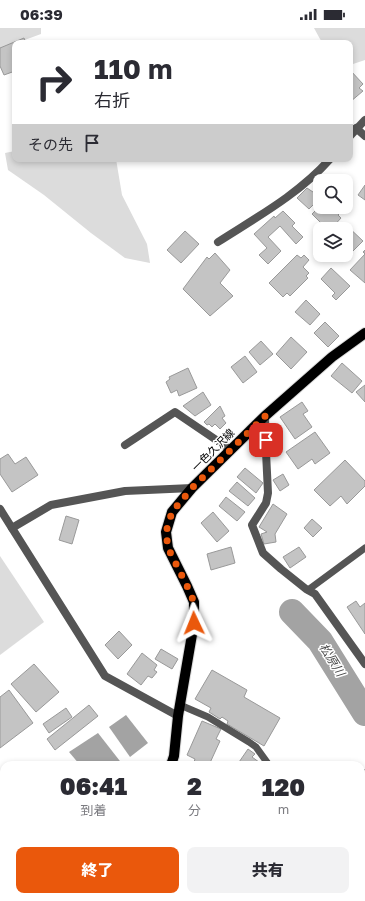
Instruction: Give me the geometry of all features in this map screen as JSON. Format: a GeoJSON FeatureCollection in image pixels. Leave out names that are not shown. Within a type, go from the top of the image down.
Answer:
{"type":"FeatureCollection","features":[{"type":"Feature","properties":{"kind":"main road","name":"一色久沢線"},"geometry":{"type":"LineString","coordinates":[[172,761],[178,716],[194,623],[194,602],[168,548],[166,532],[172,512],[192,488],[265,416],[332,357],[365,332]]}},
{"type":"Feature","properties":{"kind":"street"},"geometry":{"type":"LineString","coordinates":[[353,132],[365,120]]}},
{"type":"Feature","properties":{"kind":"street"},"geometry":{"type":"LineString","coordinates":[[356,128],[365,136]]}},
{"type":"Feature","properties":{"kind":"street"},"geometry":{"type":"LineString","coordinates":[[218,242],[294,192],[327,162]]}},
{"type":"Feature","properties":{"kind":"street"},"geometry":{"type":"LineString","coordinates":[[125,445],[176,412],[231,450]]}},
{"type":"Feature","properties":{"kind":"street"},"geometry":{"type":"LineString","coordinates":[[265,416],[268,493],[266,503],[252,525],[263,553],[281,569],[315,594],[365,664]]}},
{"type":"Feature","properties":{"kind":"street"},"geometry":{"type":"LineString","coordinates":[[12,528],[51,505],[125,491],[192,488]]}},
{"type":"Feature","properties":{"kind":"street"},"geometry":{"type":"LineString","coordinates":[[0,509],[106,676],[178,716]]}},
{"type":"Feature","properties":{"kind":"lane"},"geometry":{"type":"LineString","coordinates":[[308,590],[365,548]]}},
{"type":"Feature","properties":{"kind":"lane"},"geometry":{"type":"LineString","coordinates":[[180,705],[208,717],[249,742],[256,747],[266,761]]}},
{"type":"Feature","properties":{"kind":"shaded area"},"geometry":{"type":"Polygon","coordinates":[[[0,28],[41,28],[41,34],[25,40],[12,40],[12,45],[0,49],[0,28]]]}},
{"type":"Feature","properties":{"kind":"shaded area"},"geometry":{"type":"Polygon","coordinates":[[[314,28],[365,28],[365,60],[353,64],[353,40],[320,39],[314,28]]]}},
{"type":"Feature","properties":{"kind":"shaded area"},"geometry":{"type":"Polygon","coordinates":[[[12,152],[12,162],[116,162],[122,195],[147,244],[150,263],[125,258],[91,233],[44,195],[8,170],[5,153],[12,152]]]}},
{"type":"Feature","properties":{"kind":"shaded area"},"geometry":{"type":"Polygon","coordinates":[[[0,556],[44,622],[0,655],[0,556]]]}},
{"type":"Feature","properties":{"kind":"shaded area"},"geometry":{"type":"Polygon","coordinates":[[[126,715],[148,743],[130,757],[109,727],[126,715]]]}},
{"type":"Feature","properties":{"kind":"shaded area"},"geometry":{"type":"Polygon","coordinates":[[[98,733],[120,761],[77,761],[69,752],[98,733]]]}},
{"type":"Feature","properties":{"kind":"building"},"geometry":{"type":"Polygon","coordinates":[[[12,43],[12,72],[4,75],[0,66],[0,48],[12,43]]]}},
{"type":"Feature","properties":{"kind":"building"},"geometry":{"type":"Polygon","coordinates":[[[353,73],[363,84],[359,88],[363,91],[353,99],[353,73]]]}},
{"type":"Feature","properties":{"kind":"building"},"geometry":{"type":"Polygon","coordinates":[[[365,185],[365,200],[358,195],[365,185]]]}},
{"type":"Feature","properties":{"kind":"building"},"geometry":{"type":"Polygon","coordinates":[[[307,188],[313,192],[313,205],[309,209],[297,198],[307,188]]]}},
{"type":"Feature","properties":{"kind":"building"},"geometry":{"type":"Polygon","coordinates":[[[283,211],[295,223],[292,226],[303,237],[296,244],[280,226],[268,237],[281,251],[268,264],[259,255],[267,248],[254,234],[274,216],[275,218],[283,211]]]}},
{"type":"Feature","properties":{"kind":"building"},"geometry":{"type":"Polygon","coordinates":[[[312,214],[339,214],[338,215],[341,218],[337,222],[320,222],[312,214]]]}},
{"type":"Feature","properties":{"kind":"building"},"geometry":{"type":"Polygon","coordinates":[[[185,231],[199,244],[181,263],[167,250],[185,231]]]}},
{"type":"Feature","properties":{"kind":"building"},"geometry":{"type":"Polygon","coordinates":[[[353,232],[363,241],[353,251],[353,232]]]}},
{"type":"Feature","properties":{"kind":"building"},"geometry":{"type":"Polygon","coordinates":[[[215,253],[230,270],[220,283],[233,296],[210,316],[183,289],[207,257],[209,259],[215,253]]]}},
{"type":"Feature","properties":{"kind":"building"},"geometry":{"type":"Polygon","coordinates":[[[365,254],[365,283],[350,270],[365,254]]]}},
{"type":"Feature","properties":{"kind":"building"},"geometry":{"type":"Polygon","coordinates":[[[297,255],[301,258],[304,255],[309,260],[303,267],[309,273],[306,276],[308,278],[290,296],[287,293],[283,297],[269,283],[297,255]]]}},
{"type":"Feature","properties":{"kind":"building"},"geometry":{"type":"Polygon","coordinates":[[[331,268],[350,286],[336,300],[332,296],[335,293],[321,279],[331,268]]]}},
{"type":"Feature","properties":{"kind":"building"},"geometry":{"type":"Polygon","coordinates":[[[306,300],[320,314],[310,325],[295,312],[306,300]]]}},
{"type":"Feature","properties":{"kind":"building"},"geometry":{"type":"Polygon","coordinates":[[[325,322],[339,336],[328,347],[314,333],[325,322]]]}},
{"type":"Feature","properties":{"kind":"building"},"geometry":{"type":"Polygon","coordinates":[[[291,337],[307,352],[291,369],[276,354],[291,337]]]}},
{"type":"Feature","properties":{"kind":"building"},"geometry":{"type":"Polygon","coordinates":[[[261,341],[273,354],[260,365],[249,352],[261,341]]]}},
{"type":"Feature","properties":{"kind":"building"},"geometry":{"type":"Polygon","coordinates":[[[245,356],[257,372],[243,383],[231,367],[245,356]]]}},
{"type":"Feature","properties":{"kind":"building"},"geometry":{"type":"Polygon","coordinates":[[[342,363],[362,381],[352,393],[331,376],[342,363]]]}},
{"type":"Feature","properties":{"kind":"building"},"geometry":{"type":"Polygon","coordinates":[[[188,368],[197,388],[179,396],[177,390],[171,393],[166,382],[170,379],[169,377],[188,368]]]}},
{"type":"Feature","properties":{"kind":"building"},"geometry":{"type":"Polygon","coordinates":[[[365,385],[365,402],[356,392],[365,385]]]}},
{"type":"Feature","properties":{"kind":"building"},"geometry":{"type":"Polygon","coordinates":[[[203,392],[211,405],[195,416],[183,406],[203,392]]]}},
{"type":"Feature","properties":{"kind":"building"},"geometry":{"type":"Polygon","coordinates":[[[302,402],[308,411],[303,414],[312,427],[295,439],[280,417],[302,402]]]}},
{"type":"Feature","properties":{"kind":"building"},"geometry":{"type":"Polygon","coordinates":[[[220,406],[225,416],[222,418],[226,423],[220,429],[215,424],[212,427],[209,424],[207,425],[204,422],[220,406]]]}},
{"type":"Feature","properties":{"kind":"building"},"geometry":{"type":"Polygon","coordinates":[[[315,432],[330,453],[315,464],[312,459],[298,469],[286,452],[315,432]]]}},
{"type":"Feature","properties":{"kind":"building"},"geometry":{"type":"Polygon","coordinates":[[[8,454],[15,464],[26,457],[38,475],[12,492],[0,474],[0,459],[8,454]]]}},
{"type":"Feature","properties":{"kind":"building"},"geometry":{"type":"Polygon","coordinates":[[[345,460],[365,481],[365,486],[347,504],[341,496],[330,506],[314,490],[345,460]]]}},
{"type":"Feature","properties":{"kind":"building"},"geometry":{"type":"Polygon","coordinates":[[[245,468],[263,483],[256,493],[237,477],[245,468]]]}},
{"type":"Feature","properties":{"kind":"building"},"geometry":{"type":"Polygon","coordinates":[[[283,474],[289,485],[280,491],[273,480],[283,474]]]}},
{"type":"Feature","properties":{"kind":"building"},"geometry":{"type":"Polygon","coordinates":[[[237,482],[255,498],[248,506],[229,491],[237,482]]]}},
{"type":"Feature","properties":{"kind":"building"},"geometry":{"type":"Polygon","coordinates":[[[226,497],[245,512],[237,521],[219,506],[226,497]]]}},
{"type":"Feature","properties":{"kind":"building"},"geometry":{"type":"Polygon","coordinates":[[[273,504],[287,514],[275,534],[276,542],[264,544],[261,534],[267,532],[259,527],[273,504]]]}},
{"type":"Feature","properties":{"kind":"building"},"geometry":{"type":"Polygon","coordinates":[[[213,512],[229,531],[217,542],[201,523],[213,512]]]}},
{"type":"Feature","properties":{"kind":"building"},"geometry":{"type":"Polygon","coordinates":[[[66,516],[79,520],[72,544],[59,540],[66,516]]]}},
{"type":"Feature","properties":{"kind":"building"},"geometry":{"type":"Polygon","coordinates":[[[312,519],[322,528],[313,537],[304,528],[312,519]]]}},
{"type":"Feature","properties":{"kind":"building"},"geometry":{"type":"Polygon","coordinates":[[[231,547],[235,563],[211,570],[207,554],[231,547]]]}},
{"type":"Feature","properties":{"kind":"building"},"geometry":{"type":"Polygon","coordinates":[[[299,547],[306,557],[290,568],[283,557],[299,547]]]}},
{"type":"Feature","properties":{"kind":"building"},"geometry":{"type":"Polygon","coordinates":[[[356,601],[360,607],[365,603],[365,634],[347,607],[356,601]]]}},
{"type":"Feature","properties":{"kind":"building"},"geometry":{"type":"Polygon","coordinates":[[[119,631],[132,645],[118,659],[105,645],[119,631]]]}},
{"type":"Feature","properties":{"kind":"building"},"geometry":{"type":"Polygon","coordinates":[[[161,649],[178,659],[172,669],[155,659],[161,649]]]}},
{"type":"Feature","properties":{"kind":"building"},"geometry":{"type":"Polygon","coordinates":[[[142,653],[157,665],[154,670],[157,672],[152,678],[148,676],[141,685],[127,674],[142,653]]]}},
{"type":"Feature","properties":{"kind":"building"},"geometry":{"type":"Polygon","coordinates":[[[34,664],[59,692],[36,712],[11,684],[34,664]]]}},
{"type":"Feature","properties":{"kind":"building"},"geometry":{"type":"Polygon","coordinates":[[[212,670],[247,690],[244,697],[280,718],[264,746],[227,724],[228,721],[222,717],[220,719],[209,712],[211,708],[195,699],[212,670]]]}},
{"type":"Feature","properties":{"kind":"building"},"geometry":{"type":"Polygon","coordinates":[[[9,690],[33,723],[0,748],[0,697],[9,690]]]}},
{"type":"Feature","properties":{"kind":"building"},"geometry":{"type":"Polygon","coordinates":[[[89,705],[98,716],[55,750],[47,739],[89,705]]]}},
{"type":"Feature","properties":{"kind":"building"},"geometry":{"type":"Polygon","coordinates":[[[66,708],[72,717],[49,733],[43,724],[66,708]]]}},
{"type":"Feature","properties":{"kind":"building"},"geometry":{"type":"Polygon","coordinates":[[[202,721],[221,729],[216,739],[220,741],[211,761],[194,761],[195,759],[187,755],[202,721]]]}},
{"type":"Feature","properties":{"kind":"building"},"geometry":{"type":"Polygon","coordinates":[[[248,749],[255,754],[252,757],[258,761],[240,761],[248,749]]]}},
{"type":"Feature","properties":{"kind":"waterway","name":"松原川"},"geometry":{"type":"LineString","coordinates":[[292,612],[320,641],[365,713]]}},
{"type":"Feature","properties":{"kind":"route"},"geometry":{"type":"LineString","coordinates":[[194,623],[194,602],[168,548],[166,532],[172,512],[192,488],[265,416],[266,440]]}}]}
